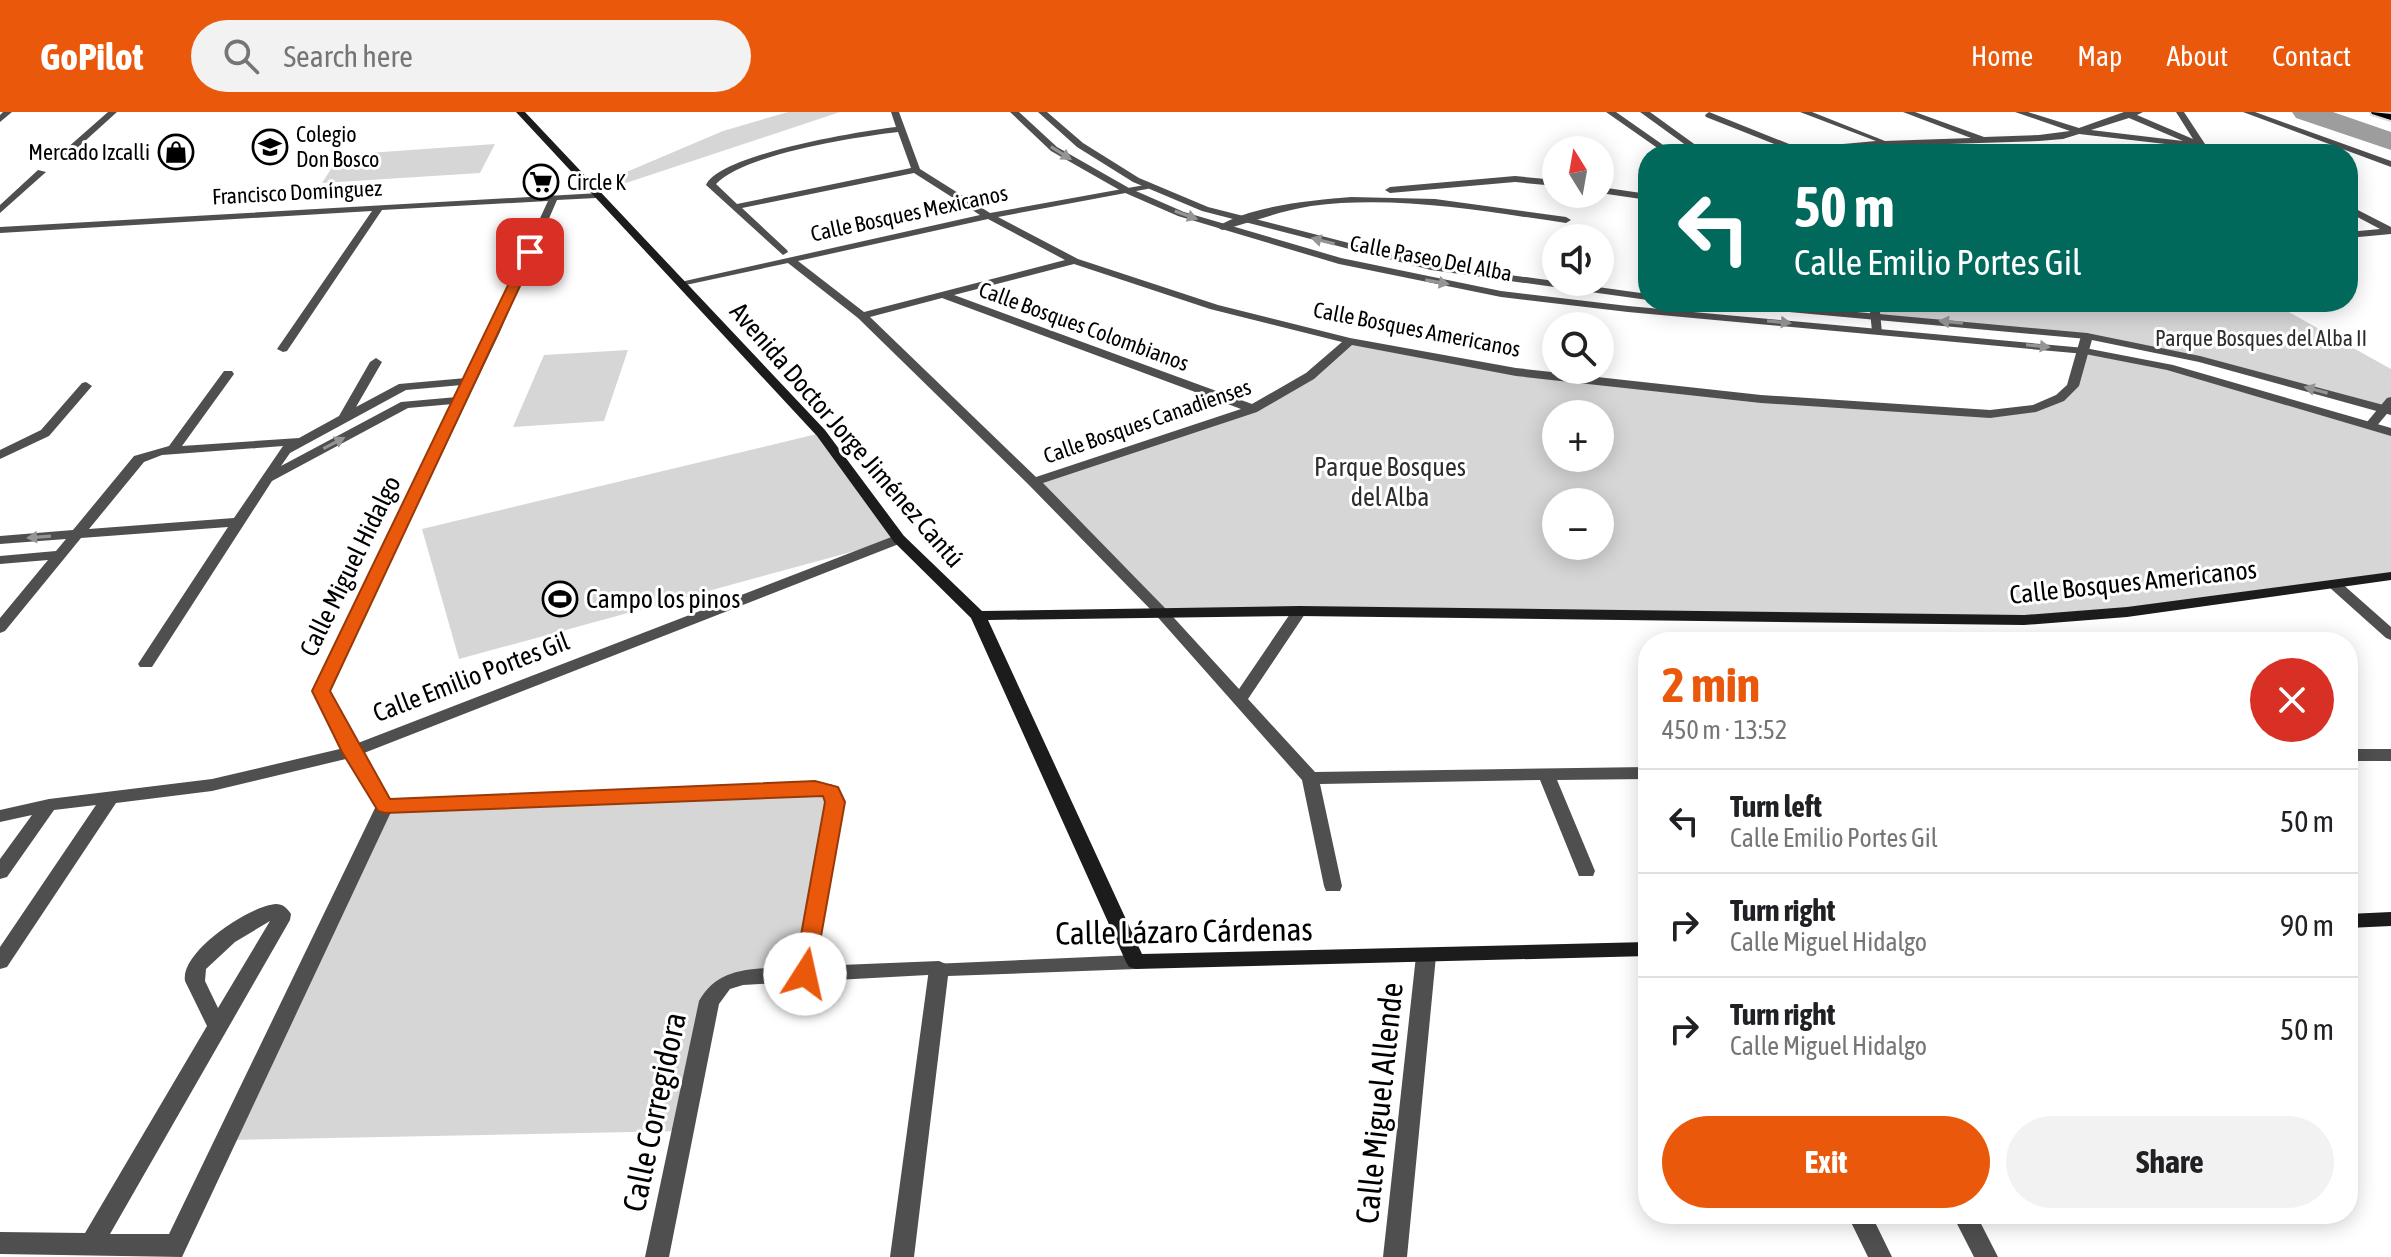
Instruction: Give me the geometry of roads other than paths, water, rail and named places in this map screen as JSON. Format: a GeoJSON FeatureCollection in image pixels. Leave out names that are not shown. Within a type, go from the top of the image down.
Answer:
{"type":"FeatureCollection","features":[{"type":"Feature","properties":{"kind":"main road","name":"Avenida Doctor Jorge Jiménez Cantú"},"geometry":{"type":"LineString","coordinates":[[520,112],[821,433],[899,539],[978,616],[1136,962]]}},
{"type":"Feature","properties":{"kind":"main road"},"geometry":{"type":"LineString","coordinates":[[2376,112],[2391,117]]}},
{"type":"Feature","properties":{"kind":"main road","name":"Calle Bosques Americanos"},"geometry":{"type":"LineString","coordinates":[[978,616],[1159,610],[2024,620],[2127,612],[2391,576]]}},
{"type":"Feature","properties":{"kind":"main road"},"geometry":{"type":"LineString","coordinates":[[2358,921],[2391,919]]}},
{"type":"Feature","properties":{"kind":"main road","name":"Calle Lázaro Cárdenas"},"geometry":{"type":"LineString","coordinates":[[1136,962],[1638,949]]}},
{"type":"Feature","properties":{"kind":"street"},"geometry":{"type":"LineString","coordinates":[[0,119],[8,112]]}},
{"type":"Feature","properties":{"kind":"street"},"geometry":{"type":"LineString","coordinates":[[61,158],[113,112]]}},
{"type":"Feature","properties":{"kind":"street"},"geometry":{"type":"LineString","coordinates":[[734,207],[916,170],[895,112]]}},
{"type":"Feature","properties":{"kind":"street","name":"Calle Paseo Del Alba"},"geometry":{"type":"LineString","coordinates":[[1014,112],[1054,149],[1120,187],[1222,227],[1339,261],[1501,294],[1638,310]]}},
{"type":"Feature","properties":{"kind":"street","name":"Calle Paseo Del Alba"},"geometry":{"type":"LineString","coordinates":[[1042,112],[1080,145],[1147,186],[1242,220],[1431,267],[1638,296]]}},
{"type":"Feature","properties":{"kind":"street"},"geometry":{"type":"LineString","coordinates":[[1610,112],[1657,144]]}},
{"type":"Feature","properties":{"kind":"street"},"geometry":{"type":"LineString","coordinates":[[1644,112],[1690,144]]}},
{"type":"Feature","properties":{"kind":"street"},"geometry":{"type":"LineString","coordinates":[[1804,112],[1887,143]]}},
{"type":"Feature","properties":{"kind":"street"},"geometry":{"type":"LineString","coordinates":[[1907,112],[1985,141]]}},
{"type":"Feature","properties":{"kind":"street"},"geometry":{"type":"LineString","coordinates":[[2019,112],[2079,131],[2186,144]]}},
{"type":"Feature","properties":{"kind":"street"},"geometry":{"type":"LineString","coordinates":[[2180,112],[2201,144]]}},
{"type":"Feature","properties":{"kind":"street"},"geometry":{"type":"LineString","coordinates":[[2247,112],[2336,144]]}},
{"type":"Feature","properties":{"kind":"street"},"geometry":{"type":"LineString","coordinates":[[1876,144],[2039,138],[2079,131],[2130,113],[2198,144]]}},
{"type":"Feature","properties":{"kind":"street"},"geometry":{"type":"LineString","coordinates":[[1709,115],[1781,144]]}},
{"type":"Feature","properties":{"kind":"street"},"geometry":{"type":"LineString","coordinates":[[899,129],[815,143],[764,158],[713,180],[711,185],[787,256],[862,316],[1034,482],[1159,610],[1310,778],[1333,886]]}},
{"type":"Feature","properties":{"kind":"street"},"geometry":{"type":"LineString","coordinates":[[2358,152],[2391,164]]}},
{"type":"Feature","properties":{"kind":"street","name":"Calle Bosques Americanos"},"geometry":{"type":"LineString","coordinates":[[916,170],[983,214],[1074,261],[1214,307],[1350,341],[1531,374],[1761,399],[1976,414],[2036,408],[2060,398],[2073,386],[2087,336]]}},
{"type":"Feature","properties":{"kind":"street"},"geometry":{"type":"LineString","coordinates":[[0,210],[41,172]]}},
{"type":"Feature","properties":{"kind":"street"},"geometry":{"type":"LineString","coordinates":[[1228,215],[1297,197],[1515,179],[1542,182]]}},
{"type":"Feature","properties":{"kind":"street","name":"Calle Bosques Mexicanos"},"geometry":{"type":"LineString","coordinates":[[1120,187],[1136,180]]}},
{"type":"Feature","properties":{"kind":"street","name":"Calle Bosques Mexicanos"},"geometry":{"type":"LineString","coordinates":[[678,280],[983,214],[1120,187],[1147,186]]}},
{"type":"Feature","properties":{"kind":"street"},"geometry":{"type":"LineString","coordinates":[[1614,192],[1638,196]]}},
{"type":"Feature","properties":{"kind":"street","name":"Francisco Domínguez"},"geometry":{"type":"LineString","coordinates":[[0,230],[596,195]]}},
{"type":"Feature","properties":{"kind":"street","name":"Calle Miguel Hidalgo"},"geometry":{"type":"LineString","coordinates":[[385,806],[351,752],[321,691],[470,381],[554,197]]}},
{"type":"Feature","properties":{"kind":"street"},"geometry":{"type":"LineString","coordinates":[[1222,227],[1288,207],[1386,197],[1566,220]]}},
{"type":"Feature","properties":{"kind":"street"},"geometry":{"type":"LineString","coordinates":[[283,349],[379,208]]}},
{"type":"Feature","properties":{"kind":"street"},"geometry":{"type":"LineString","coordinates":[[2358,213],[2390,231]]}},
{"type":"Feature","properties":{"kind":"street"},"geometry":{"type":"LineString","coordinates":[[2358,234],[2390,231]]}},
{"type":"Feature","properties":{"kind":"street"},"geometry":{"type":"LineString","coordinates":[[862,316],[1074,261]]}},
{"type":"Feature","properties":{"kind":"street","name":"Calle Bosques Colombianos"},"geometry":{"type":"LineString","coordinates":[[946,296],[1253,409]]}},
{"type":"Feature","properties":{"kind":"street","name":"Calle Paseo Del Alba"},"geometry":{"type":"LineString","coordinates":[[1662,312],[2085,351],[2169,367],[2391,432]]}},
{"type":"Feature","properties":{"kind":"street"},"geometry":{"type":"LineString","coordinates":[[1875,312],[1878,331]]}},
{"type":"Feature","properties":{"kind":"street"},"geometry":{"type":"LineString","coordinates":[[1899,312],[2087,336],[2200,359],[2389,407]]}},
{"type":"Feature","properties":{"kind":"street","name":"Calle Bosques Canadienses"},"geometry":{"type":"LineString","coordinates":[[1034,482],[1253,409],[1310,376],[1350,341]]}},
{"type":"Feature","properties":{"kind":"street"},"geometry":{"type":"LineString","coordinates":[[345,417],[376,362]]}},
{"type":"Feature","properties":{"kind":"street"},"geometry":{"type":"LineString","coordinates":[[172,451],[228,374]]}},
{"type":"Feature","properties":{"kind":"street"},"geometry":{"type":"LineString","coordinates":[[146,664],[285,450],[403,387],[470,381]]}},
{"type":"Feature","properties":{"kind":"street"},"geometry":{"type":"LineString","coordinates":[[0,455],[45,433],[86,386]]}},
{"type":"Feature","properties":{"kind":"street"},"geometry":{"type":"LineString","coordinates":[[265,479],[405,405],[461,400]]}},
{"type":"Feature","properties":{"kind":"street"},"geometry":{"type":"LineString","coordinates":[[2371,425],[2389,407]]}},
{"type":"Feature","properties":{"kind":"street"},"geometry":{"type":"LineString","coordinates":[[0,628],[139,459],[172,451],[299,441]]}},
{"type":"Feature","properties":{"kind":"street"},"geometry":{"type":"LineString","coordinates":[[0,540],[237,522]]}},
{"type":"Feature","properties":{"kind":"street","name":"Calle Emilio Portes Gil"},"geometry":{"type":"LineString","coordinates":[[0,816],[49,805],[212,785],[351,752],[899,539]]}},
{"type":"Feature","properties":{"kind":"street"},"geometry":{"type":"LineString","coordinates":[[0,560],[60,555]]}},
{"type":"Feature","properties":{"kind":"street"},"geometry":{"type":"LineString","coordinates":[[2334,584],[2391,635]]}},
{"type":"Feature","properties":{"kind":"street"},"geometry":{"type":"LineString","coordinates":[[1239,700],[1299,611]]}},
{"type":"Feature","properties":{"kind":"street"},"geometry":{"type":"LineString","coordinates":[[2358,755],[2391,755]]}},
{"type":"Feature","properties":{"kind":"street"},"geometry":{"type":"LineString","coordinates":[[1310,778],[1638,773]]}},
{"type":"Feature","properties":{"kind":"street"},"geometry":{"type":"LineString","coordinates":[[1547,776],[1586,871]]}},
{"type":"Feature","properties":{"kind":"street"},"geometry":{"type":"LineString","coordinates":[[0,1243],[91,1244],[173,1251],[385,806],[815,787],[831,791],[835,802],[805,974]]}},
{"type":"Feature","properties":{"kind":"street"},"geometry":{"type":"LineString","coordinates":[[0,962],[111,797]]}},
{"type":"Feature","properties":{"kind":"street"},"geometry":{"type":"LineString","coordinates":[[0,872],[49,805]]}},
{"type":"Feature","properties":{"kind":"street"},"geometry":{"type":"LineString","coordinates":[[91,1244],[218,1027],[280,920],[281,914],[277,911],[261,916],[206,953],[195,965],[194,977],[218,1027]]}},
{"type":"Feature","properties":{"kind":"street","name":"Calle Miguel Allende"},"geometry":{"type":"LineString","coordinates":[[1395,1257],[1426,956]]}},
{"type":"Feature","properties":{"kind":"street","name":"Calle Lázaro Cárdenas"},"geometry":{"type":"LineString","coordinates":[[723,984],[742,977],[1136,962]]}},
{"type":"Feature","properties":{"kind":"street"},"geometry":{"type":"LineString","coordinates":[[902,1257],[939,969]]}},
{"type":"Feature","properties":{"kind":"street","name":"Calle Corregidora"},"geometry":{"type":"LineString","coordinates":[[657,1257],[709,1001],[723,984]]}},
{"type":"Feature","properties":{"kind":"street"},"geometry":{"type":"LineString","coordinates":[[1864,1224],[1880,1257]]}},
{"type":"Feature","properties":{"kind":"street"},"geometry":{"type":"LineString","coordinates":[[1969,1224],[1986,1257]]}},
{"type":"Feature","properties":{"kind":"waterway"},"geometry":{"type":"LineString","coordinates":[[2306,112],[2391,141]]}},
{"type":"Feature","properties":{"kind":"place","name":"Colegio Don Bosco"},"geometry":{"type":"Point","coordinates":[270,147]}},
{"type":"Feature","properties":{"kind":"place","name":"Mercado Izcalli"},"geometry":{"type":"Point","coordinates":[176,152]}},
{"type":"Feature","properties":{"kind":"place","name":"Circle K"},"geometry":{"type":"Point","coordinates":[541,182]}},
{"type":"Feature","properties":{"kind":"place","name":"Campo los pinos"},"geometry":{"type":"Point","coordinates":[560,599]}},
{"type":"Feature","properties":{"kind":"park label","name":"Parque Bosques del Alba II"},"geometry":{"type":"Point","coordinates":[2261,338]}},
{"type":"Feature","properties":{"kind":"park label","name":"Parque Bosques del Alba"},"geometry":{"type":"Point","coordinates":[1390,482]}}]}
